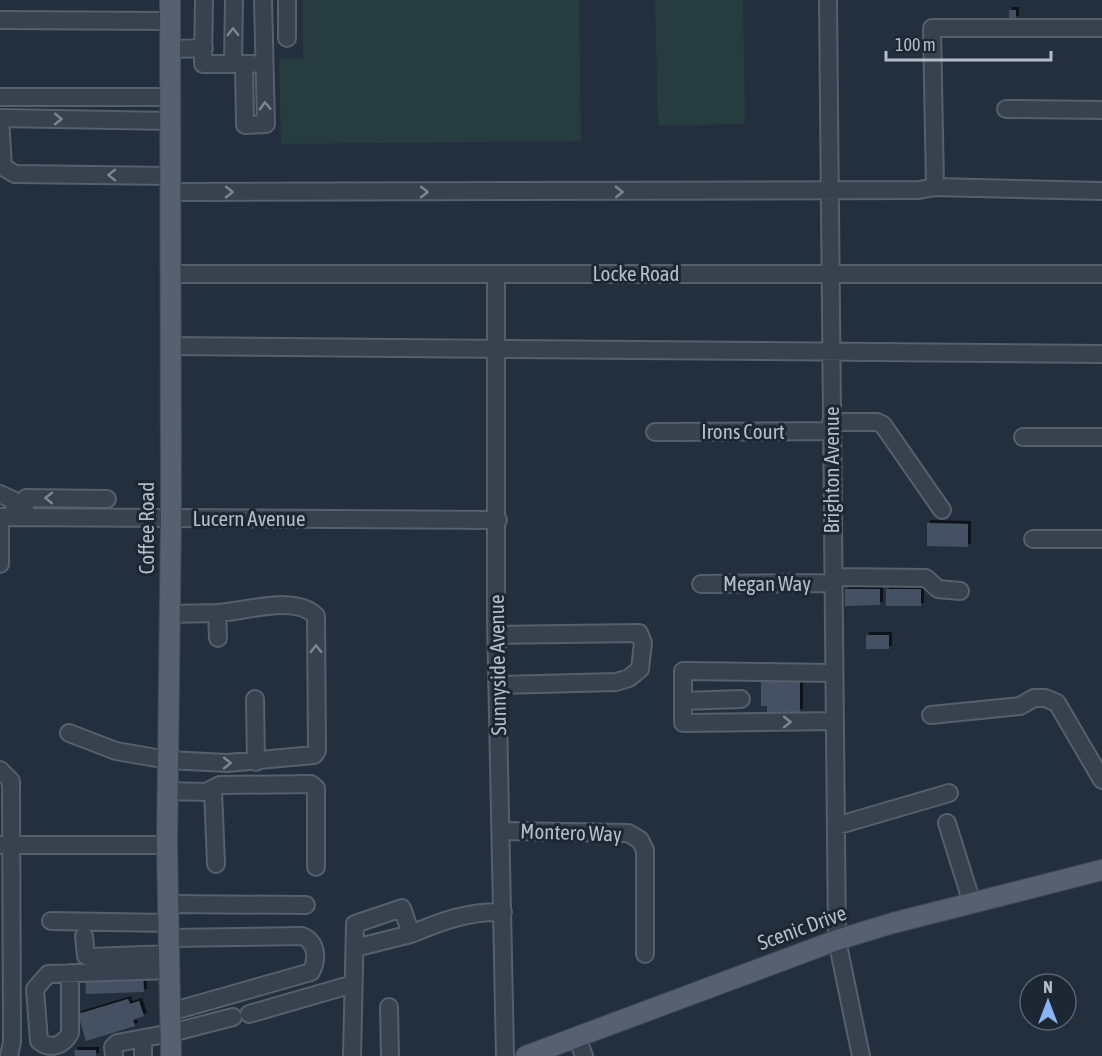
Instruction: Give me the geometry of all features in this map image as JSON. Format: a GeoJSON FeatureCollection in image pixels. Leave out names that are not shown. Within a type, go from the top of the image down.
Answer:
{"type":"FeatureCollection","features":[{"type":"Feature","properties":{"kind":"main road","name":"Coffee Road"},"geometry":{"type":"LineString","coordinates":[[170,0],[171,518],[167,845],[171,1056]]}},
{"type":"Feature","properties":{"kind":"main road","name":"Scenic Drive"},"geometry":{"type":"LineString","coordinates":[[526,1056],[568,1045],[837,940],[1102,870]]}},
{"type":"Feature","properties":{"kind":"street"},"geometry":{"type":"LineString","coordinates":[[204,0],[203,64],[264,64]]}},
{"type":"Feature","properties":{"kind":"street"},"geometry":{"type":"LineString","coordinates":[[234,0],[245,125],[266,124],[263,0]]}},
{"type":"Feature","properties":{"kind":"street"},"geometry":{"type":"LineString","coordinates":[[287,0],[287,38]]}},
{"type":"Feature","properties":{"kind":"street","name":"Brighton Avenue"},"geometry":{"type":"LineString","coordinates":[[828,0],[837,940],[861,1056]]}},
{"type":"Feature","properties":{"kind":"street"},"geometry":{"type":"LineString","coordinates":[[0,20],[170,21]]}},
{"type":"Feature","properties":{"kind":"street"},"geometry":{"type":"LineString","coordinates":[[935,187],[932,28],[1102,28]]}},
{"type":"Feature","properties":{"kind":"street"},"geometry":{"type":"LineString","coordinates":[[170,49],[204,48]]}},
{"type":"Feature","properties":{"kind":"street"},"geometry":{"type":"LineString","coordinates":[[0,97],[170,98]]}},
{"type":"Feature","properties":{"kind":"street"},"geometry":{"type":"LineString","coordinates":[[1006,109],[1102,110]]}},
{"type":"Feature","properties":{"kind":"street"},"geometry":{"type":"LineString","coordinates":[[170,121],[0,118],[3,167],[15,174],[171,184],[830,190],[919,190],[935,187],[1102,191]]}},
{"type":"Feature","properties":{"kind":"street","name":"Locke Road"},"geometry":{"type":"LineString","coordinates":[[171,274],[1102,274]]}},
{"type":"Feature","properties":{"kind":"street","name":"Sunnyside Avenue"},"geometry":{"type":"LineString","coordinates":[[496,274],[498,520],[496,635],[502,831],[505,1056]]}},
{"type":"Feature","properties":{"kind":"street"},"geometry":{"type":"LineString","coordinates":[[171,346],[831,354],[1102,354]]}},
{"type":"Feature","properties":{"kind":"street","name":"Irons Court"},"geometry":{"type":"LineString","coordinates":[[655,432],[831,427],[877,422],[883,425],[942,510]]}},
{"type":"Feature","properties":{"kind":"street"},"geometry":{"type":"LineString","coordinates":[[1023,437],[1102,437]]}},
{"type":"Feature","properties":{"kind":"street"},"geometry":{"type":"LineString","coordinates":[[0,494],[15,501],[0,564]]}},
{"type":"Feature","properties":{"kind":"street"},"geometry":{"type":"LineString","coordinates":[[10,517],[26,498],[100,499],[93,518]]}},
{"type":"Feature","properties":{"kind":"street","name":"Lucern Avenue"},"geometry":{"type":"LineString","coordinates":[[10,517],[498,520]]}},
{"type":"Feature","properties":{"kind":"street"},"geometry":{"type":"LineString","coordinates":[[1033,539],[1102,539]]}},
{"type":"Feature","properties":{"kind":"street","name":"Megan Way"},"geometry":{"type":"LineString","coordinates":[[701,584],[927,578],[938,589],[960,591]]}},
{"type":"Feature","properties":{"kind":"street"},"geometry":{"type":"LineString","coordinates":[[69,733],[116,751],[168,760],[256,762],[314,755],[317,751],[316,616],[310,610],[281,606],[217,613],[170,614]]}},
{"type":"Feature","properties":{"kind":"street"},"geometry":{"type":"LineString","coordinates":[[217,613],[218,638]]}},
{"type":"Feature","properties":{"kind":"street"},"geometry":{"type":"LineString","coordinates":[[496,635],[639,633],[643,643],[640,669],[629,678],[616,682],[497,686]]}},
{"type":"Feature","properties":{"kind":"street"},"geometry":{"type":"LineString","coordinates":[[834,673],[683,671],[683,723],[834,721]]}},
{"type":"Feature","properties":{"kind":"street"},"geometry":{"type":"LineString","coordinates":[[741,722],[743,672]]}},
{"type":"Feature","properties":{"kind":"street"},"geometry":{"type":"LineString","coordinates":[[931,715],[1020,706],[1034,698],[1045,698],[1057,703],[1102,780]]}},
{"type":"Feature","properties":{"kind":"street"},"geometry":{"type":"LineString","coordinates":[[255,699],[256,762]]}},
{"type":"Feature","properties":{"kind":"street"},"geometry":{"type":"LineString","coordinates":[[683,701],[741,699]]}},
{"type":"Feature","properties":{"kind":"street"},"geometry":{"type":"LineString","coordinates":[[0,770],[11,781],[6,845],[12,1042],[9,1056]]}},
{"type":"Feature","properties":{"kind":"street"},"geometry":{"type":"LineString","coordinates":[[168,791],[213,790],[220,785],[311,784],[316,788],[316,867]]}},
{"type":"Feature","properties":{"kind":"street"},"geometry":{"type":"LineString","coordinates":[[213,790],[216,864]]}},
{"type":"Feature","properties":{"kind":"street"},"geometry":{"type":"LineString","coordinates":[[836,826],[949,793]]}},
{"type":"Feature","properties":{"kind":"street"},"geometry":{"type":"LineString","coordinates":[[947,823],[972,903]]}},
{"type":"Feature","properties":{"kind":"street","name":"Montero Way"},"geometry":{"type":"LineString","coordinates":[[502,831],[628,833],[640,840],[645,850],[645,954]]}},
{"type":"Feature","properties":{"kind":"street"},"geometry":{"type":"LineString","coordinates":[[6,845],[167,845]]}},
{"type":"Feature","properties":{"kind":"street"},"geometry":{"type":"LineString","coordinates":[[84,936],[86,956],[90,957],[306,905]]}},
{"type":"Feature","properties":{"kind":"street"},"geometry":{"type":"LineString","coordinates":[[352,1056],[356,924],[402,908],[411,934]]}},
{"type":"Feature","properties":{"kind":"street"},"geometry":{"type":"LineString","coordinates":[[356,948],[411,934],[452,917],[481,911],[503,912]]}},
{"type":"Feature","properties":{"kind":"street"},"geometry":{"type":"LineString","coordinates":[[51,921],[169,938],[302,936],[309,939],[315,947],[314,966],[311,972],[170,1012]]}},
{"type":"Feature","properties":{"kind":"street"},"geometry":{"type":"LineString","coordinates":[[70,973],[169,938]]}},
{"type":"Feature","properties":{"kind":"street"},"geometry":{"type":"LineString","coordinates":[[114,1056],[114,1047],[117,1043],[241,1016],[353,984]]}},
{"type":"Feature","properties":{"kind":"street"},"geometry":{"type":"LineString","coordinates":[[389,1007],[390,1056]]}},
{"type":"Feature","properties":{"kind":"street"},"geometry":{"type":"LineString","coordinates":[[143,1038],[143,1056]]}},
{"type":"Feature","properties":{"kind":"street"},"geometry":{"type":"LineString","coordinates":[[568,1045],[584,1056]]}},
{"type":"Feature","properties":{"kind":"green space"},"geometry":{"type":"Polygon","coordinates":[[[303,0],[579,0],[581,141],[281,144],[279,59],[303,58],[303,0]]]}},
{"type":"Feature","properties":{"kind":"green space"},"geometry":{"type":"Polygon","coordinates":[[[655,0],[743,0],[745,124],[658,126],[655,0]]]}},
{"type":"Feature","properties":{"kind":"building"},"geometry":{"type":"Polygon","coordinates":[[[1009,10],[1016,10],[1016,19],[1009,19],[1009,10]]]}},
{"type":"Feature","properties":{"kind":"building"},"geometry":{"type":"Polygon","coordinates":[[[927,523],[968,524],[968,547],[927,546],[927,523]]]}},
{"type":"Feature","properties":{"kind":"building"},"geometry":{"type":"Polygon","coordinates":[[[845,589],[880,589],[880,605],[845,606],[845,589]]]}},
{"type":"Feature","properties":{"kind":"building"},"geometry":{"type":"Polygon","coordinates":[[[886,589],[921,589],[921,606],[886,606],[886,589]]]}},
{"type":"Feature","properties":{"kind":"building"},"geometry":{"type":"Polygon","coordinates":[[[866,635],[889,635],[889,649],[866,649],[866,635]]]}},
{"type":"Feature","properties":{"kind":"building"},"geometry":{"type":"Polygon","coordinates":[[[761,678],[800,678],[800,712],[767,712],[767,706],[761,706],[761,678]]]}},
{"type":"Feature","properties":{"kind":"building"},"geometry":{"type":"Polygon","coordinates":[[[143,975],[144,992],[86,994],[85,977],[143,975]]]}},
{"type":"Feature","properties":{"kind":"building"},"geometry":{"type":"Polygon","coordinates":[[[128,999],[130,1004],[139,1001],[144,1016],[133,1020],[135,1026],[86,1041],[78,1014],[128,999]]]}},
{"type":"Feature","properties":{"kind":"building"},"geometry":{"type":"Polygon","coordinates":[[[74,1050],[96,1050],[96,1056],[75,1056],[74,1050]]]}}]}
